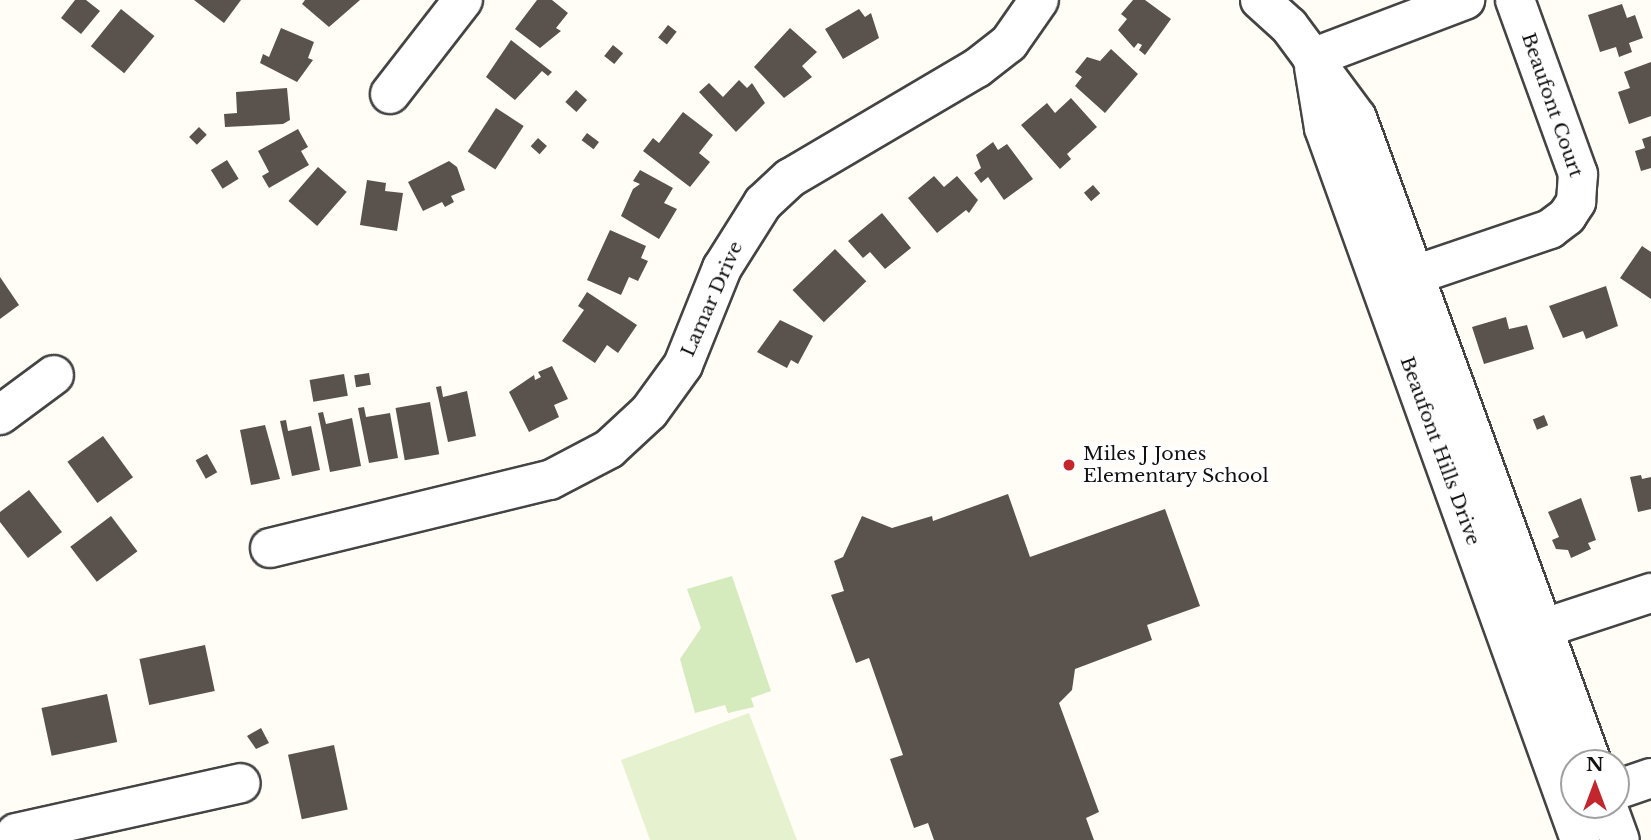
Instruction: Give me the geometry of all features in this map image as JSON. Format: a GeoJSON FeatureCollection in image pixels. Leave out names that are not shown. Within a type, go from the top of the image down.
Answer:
{"type":"FeatureCollection","features":[{"type":"Feature","properties":{"kind":"street"},"geometry":{"type":"LineString","coordinates":[[390,94],[463,0]]}},
{"type":"Feature","properties":{"kind":"street","name":"Lamar Drive"},"geometry":{"type":"LineString","coordinates":[[270,548],[550,480],[609,449],[649,412],[683,365],[722,268],[763,203],[790,178],[977,68],[1009,43],[1039,0]]}},
{"type":"Feature","properties":{"kind":"street","name":"Beaufont Hills Drive"},"geometry":{"type":"LineString","coordinates":[[1260,0],[1289,26],[1357,118],[1415,275],[1526,635],[1560,764]]}},
{"type":"Feature","properties":{"kind":"street"},"geometry":{"type":"LineString","coordinates":[[1312,58],[1465,0]]}},
{"type":"Feature","properties":{"kind":"street","name":"Beaufont Court"},"geometry":{"type":"LineString","coordinates":[[1378,282],[1415,275],[1550,229],[1576,202],[1578,174],[1515,0]]}},
{"type":"Feature","properties":{"kind":"street","name":"Beaufont Hills Drive"},"geometry":{"type":"LineString","coordinates":[[1312,58],[1324,128],[1378,282],[1526,635],[1585,749]]}},
{"type":"Feature","properties":{"kind":"street"},"geometry":{"type":"LineString","coordinates":[[0,415],[54,375]]}},
{"type":"Feature","properties":{"kind":"street"},"geometry":{"type":"LineString","coordinates":[[1526,635],[1651,593]]}},
{"type":"Feature","properties":{"kind":"street"},"geometry":{"type":"LineString","coordinates":[[1630,785],[1651,778]]}},
{"type":"Feature","properties":{"kind":"street"},"geometry":{"type":"LineString","coordinates":[[12,831],[241,783]]}},
{"type":"Feature","properties":{"kind":"street"},"geometry":{"type":"LineString","coordinates":[[1612,819],[1620,840]]}},
{"type":"Feature","properties":{"kind":"green space"},"geometry":{"type":"Polygon","coordinates":[[[732,576],[771,691],[751,698],[754,707],[728,713],[725,705],[695,713],[680,659],[701,628],[687,589],[732,576]]]}},
{"type":"Feature","properties":{"kind":"green space"},"geometry":{"type":"Polygon","coordinates":[[[749,713],[797,840],[650,840],[621,760],[749,713]]]}},
{"type":"Feature","properties":{"kind":"building"},"geometry":{"type":"Polygon","coordinates":[[[75,0],[86,0],[100,11],[81,34],[61,18],[75,0]]]}},
{"type":"Feature","properties":{"kind":"building"},"geometry":{"type":"Polygon","coordinates":[[[194,0],[241,0],[224,23],[194,0]]]}},
{"type":"Feature","properties":{"kind":"building"},"geometry":{"type":"Polygon","coordinates":[[[305,0],[360,0],[329,27],[302,4],[305,0]]]}},
{"type":"Feature","properties":{"kind":"building"},"geometry":{"type":"Polygon","coordinates":[[[537,0],[552,0],[568,13],[556,28],[561,31],[540,48],[515,29],[537,0]]]}},
{"type":"Feature","properties":{"kind":"building"},"geometry":{"type":"Polygon","coordinates":[[[1133,0],[1145,0],[1171,19],[1145,55],[1139,50],[1142,45],[1138,43],[1134,48],[1118,30],[1127,19],[1121,14],[1133,0]]]}},
{"type":"Feature","properties":{"kind":"building"},"geometry":{"type":"Polygon","coordinates":[[[1622,4],[1627,18],[1635,15],[1643,38],[1629,43],[1632,52],[1619,57],[1616,47],[1600,52],[1588,15],[1622,4]]]}},
{"type":"Feature","properties":{"kind":"building"},"geometry":{"type":"Polygon","coordinates":[[[121,9],[154,36],[124,73],[91,46],[121,9]]]}},
{"type":"Feature","properties":{"kind":"building"},"geometry":{"type":"Polygon","coordinates":[[[859,9],[865,17],[871,13],[879,38],[843,59],[825,29],[859,9]]]}},
{"type":"Feature","properties":{"kind":"building"},"geometry":{"type":"Polygon","coordinates":[[[668,25],[677,32],[667,44],[658,38],[668,25]]]}},
{"type":"Feature","properties":{"kind":"building"},"geometry":{"type":"Polygon","coordinates":[[[281,28],[314,42],[308,58],[313,60],[297,82],[260,63],[263,54],[269,57],[281,28]]]}},
{"type":"Feature","properties":{"kind":"building"},"geometry":{"type":"Polygon","coordinates":[[[790,28],[817,52],[802,66],[812,77],[784,98],[754,67],[790,28]]]}},
{"type":"Feature","properties":{"kind":"building"},"geometry":{"type":"Polygon","coordinates":[[[511,40],[552,72],[548,76],[542,71],[515,100],[486,77],[511,40]]]}},
{"type":"Feature","properties":{"kind":"building"},"geometry":{"type":"Polygon","coordinates":[[[613,45],[623,53],[614,64],[604,56],[613,45]]]}},
{"type":"Feature","properties":{"kind":"building"},"geometry":{"type":"Polygon","coordinates":[[[1111,49],[1138,74],[1105,113],[1075,86],[1082,77],[1075,72],[1087,57],[1100,61],[1111,49]]]}},
{"type":"Feature","properties":{"kind":"building"},"geometry":{"type":"Polygon","coordinates":[[[1651,62],[1651,116],[1629,124],[1618,92],[1630,88],[1624,72],[1651,62]]]}},
{"type":"Feature","properties":{"kind":"building"},"geometry":{"type":"Polygon","coordinates":[[[739,80],[747,88],[752,83],[765,103],[736,132],[699,92],[709,83],[723,97],[739,80]]]}},
{"type":"Feature","properties":{"kind":"building"},"geometry":{"type":"Polygon","coordinates":[[[287,88],[290,120],[283,124],[225,127],[224,114],[237,113],[236,92],[287,88]]]}},
{"type":"Feature","properties":{"kind":"building"},"geometry":{"type":"Polygon","coordinates":[[[576,90],[587,100],[576,112],[565,102],[576,90]]]}},
{"type":"Feature","properties":{"kind":"building"},"geometry":{"type":"Polygon","coordinates":[[[1071,98],[1097,127],[1067,154],[1071,159],[1060,169],[1021,125],[1047,103],[1055,113],[1071,98]]]}},
{"type":"Feature","properties":{"kind":"building"},"geometry":{"type":"Polygon","coordinates":[[[496,108],[524,126],[495,170],[468,152],[496,108]]]}},
{"type":"Feature","properties":{"kind":"building"},"geometry":{"type":"Polygon","coordinates":[[[683,112],[713,135],[699,153],[710,162],[690,187],[643,151],[653,138],[659,143],[683,112]]]}},
{"type":"Feature","properties":{"kind":"building"},"geometry":{"type":"Polygon","coordinates":[[[199,127],[207,135],[197,145],[189,137],[199,127]]]}},
{"type":"Feature","properties":{"kind":"building"},"geometry":{"type":"Polygon","coordinates":[[[298,129],[308,147],[301,151],[309,165],[269,188],[262,176],[269,172],[258,151],[298,129]]]}},
{"type":"Feature","properties":{"kind":"building"},"geometry":{"type":"Polygon","coordinates":[[[587,133],[599,142],[594,149],[582,140],[587,133]]]}},
{"type":"Feature","properties":{"kind":"building"},"geometry":{"type":"Polygon","coordinates":[[[1651,136],[1651,168],[1641,171],[1635,151],[1645,148],[1642,139],[1651,136]]]}},
{"type":"Feature","properties":{"kind":"building"},"geometry":{"type":"Polygon","coordinates":[[[538,138],[547,146],[540,154],[531,146],[538,138]]]}},
{"type":"Feature","properties":{"kind":"building"},"geometry":{"type":"Polygon","coordinates":[[[993,142],[998,150],[1007,144],[1033,179],[1004,200],[988,177],[981,183],[974,173],[981,168],[976,155],[993,142]]]}},
{"type":"Feature","properties":{"kind":"building"},"geometry":{"type":"Polygon","coordinates":[[[227,160],[239,179],[223,189],[211,170],[227,160]]]}},
{"type":"Feature","properties":{"kind":"building"},"geometry":{"type":"Polygon","coordinates":[[[449,161],[457,167],[465,190],[451,196],[454,202],[445,207],[442,202],[423,211],[408,182],[449,161]]]}},
{"type":"Feature","properties":{"kind":"building"},"geometry":{"type":"Polygon","coordinates":[[[318,167],[347,192],[317,226],[288,201],[318,167]]]}},
{"type":"Feature","properties":{"kind":"building"},"geometry":{"type":"Polygon","coordinates":[[[640,170],[673,188],[664,203],[677,209],[659,239],[621,216],[633,189],[640,184],[633,181],[640,170]]]}},
{"type":"Feature","properties":{"kind":"building"},"geometry":{"type":"Polygon","coordinates":[[[934,176],[944,187],[957,176],[978,200],[969,213],[966,210],[937,233],[908,198],[934,176]]]}},
{"type":"Feature","properties":{"kind":"building"},"geometry":{"type":"Polygon","coordinates":[[[367,180],[386,183],[385,191],[403,193],[397,231],[360,225],[367,180]]]}},
{"type":"Feature","properties":{"kind":"building"},"geometry":{"type":"Polygon","coordinates":[[[1093,185],[1100,193],[1091,201],[1084,193],[1093,185]]]}},
{"type":"Feature","properties":{"kind":"building"},"geometry":{"type":"Polygon","coordinates":[[[882,213],[911,248],[885,269],[870,252],[863,258],[848,241],[882,213]]]}},
{"type":"Feature","properties":{"kind":"building"},"geometry":{"type":"Polygon","coordinates":[[[610,230],[646,246],[641,258],[648,261],[638,281],[629,277],[621,295],[587,280],[610,230]]]}},
{"type":"Feature","properties":{"kind":"building"},"geometry":{"type":"Polygon","coordinates":[[[1642,246],[1651,252],[1651,299],[1620,278],[1642,246]]]}},
{"type":"Feature","properties":{"kind":"building"},"geometry":{"type":"Polygon","coordinates":[[[835,249],[866,281],[824,322],[793,290],[835,249]]]}},
{"type":"Feature","properties":{"kind":"building"},"geometry":{"type":"Polygon","coordinates":[[[0,277],[19,305],[0,319],[0,277]]]}},
{"type":"Feature","properties":{"kind":"building"},"geometry":{"type":"Polygon","coordinates":[[[1606,286],[1618,326],[1586,339],[1583,331],[1563,338],[1549,306],[1606,286]]]}},
{"type":"Feature","properties":{"kind":"building"},"geometry":{"type":"Polygon","coordinates":[[[587,292],[637,325],[618,353],[607,345],[595,363],[562,341],[584,310],[578,306],[587,292]]]}},
{"type":"Feature","properties":{"kind":"building"},"geometry":{"type":"Polygon","coordinates":[[[1506,317],[1509,329],[1527,325],[1534,349],[1484,364],[1472,327],[1506,317]]]}},
{"type":"Feature","properties":{"kind":"building"},"geometry":{"type":"Polygon","coordinates":[[[780,320],[813,336],[798,364],[791,360],[787,368],[757,352],[780,320]]]}},
{"type":"Feature","properties":{"kind":"building"},"geometry":{"type":"Polygon","coordinates":[[[552,366],[568,399],[554,405],[559,417],[529,432],[509,392],[534,375],[535,380],[541,377],[538,372],[552,366]]]}},
{"type":"Feature","properties":{"kind":"building"},"geometry":{"type":"Polygon","coordinates":[[[369,373],[371,385],[356,387],[354,375],[369,373]]]}},
{"type":"Feature","properties":{"kind":"building"},"geometry":{"type":"Polygon","coordinates":[[[344,374],[348,396],[313,402],[310,380],[344,374]]]}},
{"type":"Feature","properties":{"kind":"building"},"geometry":{"type":"Polygon","coordinates":[[[441,386],[443,397],[467,391],[476,436],[448,442],[436,387],[441,386]]]}},
{"type":"Feature","properties":{"kind":"building"},"geometry":{"type":"Polygon","coordinates":[[[430,402],[439,454],[405,460],[396,408],[430,402]]]}},
{"type":"Feature","properties":{"kind":"building"},"geometry":{"type":"Polygon","coordinates":[[[364,407],[366,417],[390,413],[398,458],[369,463],[358,408],[364,407]]]}},
{"type":"Feature","properties":{"kind":"building"},"geometry":{"type":"Polygon","coordinates":[[[323,412],[326,424],[352,418],[361,466],[330,472],[318,413],[323,412]]]}},
{"type":"Feature","properties":{"kind":"building"},"geometry":{"type":"Polygon","coordinates":[[[1544,415],[1548,425],[1537,430],[1533,419],[1544,415]]]}},
{"type":"Feature","properties":{"kind":"building"},"geometry":{"type":"Polygon","coordinates":[[[286,420],[288,431],[311,426],[320,470],[292,476],[280,421],[286,420]]]}},
{"type":"Feature","properties":{"kind":"building"},"geometry":{"type":"Polygon","coordinates":[[[265,425],[280,479],[251,485],[240,430],[265,425]]]}},
{"type":"Feature","properties":{"kind":"building"},"geometry":{"type":"Polygon","coordinates":[[[103,436],[133,477],[97,503],[67,462],[103,436]]]}},
{"type":"Feature","properties":{"kind":"building"},"geometry":{"type":"Polygon","coordinates":[[[207,454],[217,472],[206,479],[196,460],[207,454]]]}},
{"type":"Feature","properties":{"kind":"building"},"geometry":{"type":"Polygon","coordinates":[[[1641,475],[1642,479],[1651,477],[1651,509],[1638,512],[1630,477],[1641,475]]]}},
{"type":"Feature","properties":{"kind":"building"},"geometry":{"type":"Polygon","coordinates":[[[29,490],[62,532],[28,558],[0,522],[0,512],[29,490]]]}},
{"type":"Feature","properties":{"kind":"building"},"geometry":{"type":"Polygon","coordinates":[[[1008,494],[1030,557],[1165,509],[1200,606],[1147,625],[1152,640],[1075,669],[1072,690],[1059,703],[1099,812],[1086,818],[1094,840],[934,840],[928,823],[914,828],[890,759],[903,755],[869,658],[856,663],[831,595],[844,591],[834,561],[843,557],[862,516],[892,528],[932,516],[933,521],[1008,494]]]}},
{"type":"Feature","properties":{"kind":"building"},"geometry":{"type":"Polygon","coordinates":[[[1581,498],[1596,540],[1588,543],[1591,549],[1571,558],[1568,550],[1556,549],[1552,540],[1559,537],[1548,512],[1581,498]]]}},
{"type":"Feature","properties":{"kind":"building"},"geometry":{"type":"Polygon","coordinates":[[[111,516],[137,551],[97,582],[70,547],[111,516]]]}},
{"type":"Feature","properties":{"kind":"building"},"geometry":{"type":"Polygon","coordinates":[[[205,645],[215,691],[149,705],[139,659],[205,645]]]}},
{"type":"Feature","properties":{"kind":"building"},"geometry":{"type":"Polygon","coordinates":[[[107,694],[117,742],[52,756],[41,708],[107,694]]]}},
{"type":"Feature","properties":{"kind":"building"},"geometry":{"type":"Polygon","coordinates":[[[261,728],[269,743],[256,749],[247,736],[261,728]]]}},
{"type":"Feature","properties":{"kind":"building"},"geometry":{"type":"Polygon","coordinates":[[[334,745],[348,810],[302,819],[288,755],[334,745]]]}},
{"type":"Feature","properties":{"kind":"place","name":"Miles J Jones Elementary School"},"geometry":{"type":"Point","coordinates":[1069,465]}}]}
